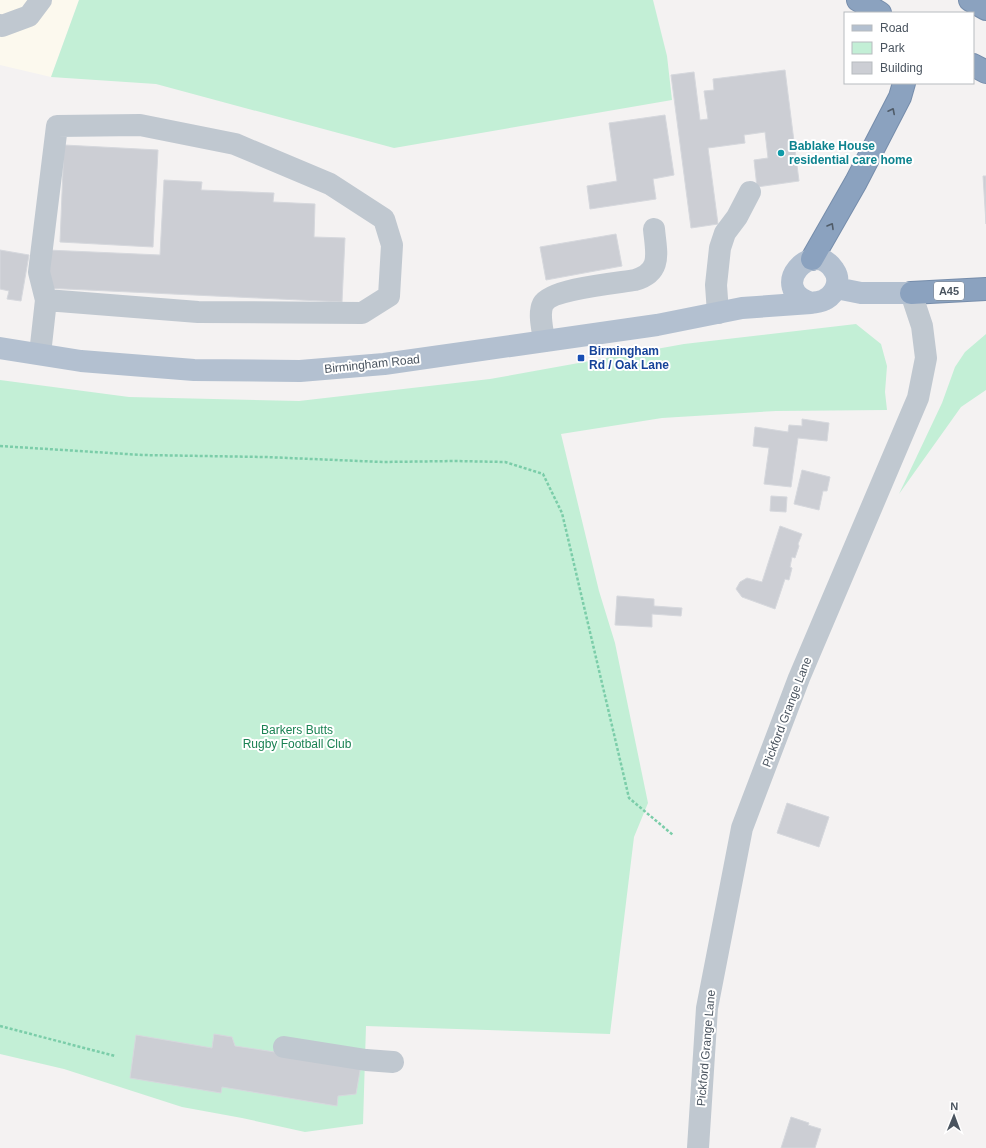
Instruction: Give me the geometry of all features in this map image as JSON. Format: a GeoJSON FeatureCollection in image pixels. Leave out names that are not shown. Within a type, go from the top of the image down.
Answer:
{"type":"FeatureCollection","features":[{"type":"Feature","properties":{"kind":"highway"},"geometry":{"type":"LineString","coordinates":[[858,0],[878,12]]}},
{"type":"Feature","properties":{"kind":"highway"},"geometry":{"type":"LineString","coordinates":[[970,0],[986,9]]}},
{"type":"Feature","properties":{"kind":"highway"},"geometry":{"type":"LineString","coordinates":[[974,66],[986,72]]}},
{"type":"Feature","properties":{"kind":"highway"},"geometry":{"type":"LineString","coordinates":[[812,259],[856,182],[900,97],[904,84]]}},
{"type":"Feature","properties":{"kind":"highway","name":"A45"},"geometry":{"type":"LineString","coordinates":[[911,293],[986,289]]}},
{"type":"Feature","properties":{"kind":"main road"},"geometry":{"type":"LineString","coordinates":[[812,259],[822,260],[831,266],[836,272],[836,288],[827,299],[820,302],[811,303],[799,298],[795,294],[792,283],[793,276],[800,265],[812,259]]}},
{"type":"Feature","properties":{"kind":"main road","name":"Birmingham Road"},"geometry":{"type":"LineString","coordinates":[[742,308],[782,285],[793,276]]}},
{"type":"Feature","properties":{"kind":"main road"},"geometry":{"type":"LineString","coordinates":[[836,288],[861,293],[911,293]]}},
{"type":"Feature","properties":{"kind":"main road","name":"Birmingham Road"},"geometry":{"type":"LineString","coordinates":[[0,348],[81,361],[194,370],[300,372],[384,364],[657,325],[742,308],[811,303]]}},
{"type":"Feature","properties":{"kind":"street"},"geometry":{"type":"LineString","coordinates":[[0,25],[2,26],[29,16],[41,0]]}},
{"type":"Feature","properties":{"kind":"street"},"geometry":{"type":"LineString","coordinates":[[40,354],[46,300],[39,272],[57,126],[140,125],[235,144],[330,184],[384,219],[392,245],[390,296],[362,313],[198,312],[46,300]]}},
{"type":"Feature","properties":{"kind":"street"},"geometry":{"type":"LineString","coordinates":[[718,313],[716,285],[720,248],[725,233],[737,217],[750,192]]}},
{"type":"Feature","properties":{"kind":"street"},"geometry":{"type":"LineString","coordinates":[[544,341],[541,310],[544,303],[551,296],[635,280],[650,273],[655,266],[657,258],[654,229]]}},
{"type":"Feature","properties":{"kind":"street","name":"Pickford Grange Lane"},"geometry":{"type":"LineString","coordinates":[[698,1148],[707,1008],[742,828],[799,678],[918,398],[926,358],[922,326],[911,293]]}},
{"type":"Feature","properties":{"kind":"street"},"geometry":{"type":"LineString","coordinates":[[284,1047],[366,1060],[393,1062]]}},
{"type":"Feature","properties":{"kind":"path"},"geometry":{"type":"LineString","coordinates":[[0,446],[142,455],[383,462],[505,462],[543,474],[562,513],[629,798],[673,835]]}},
{"type":"Feature","properties":{"kind":"path"},"geometry":{"type":"LineString","coordinates":[[0,1026],[115,1056]]}},
{"type":"Feature","properties":{"kind":"shaded area"},"geometry":{"type":"Polygon","coordinates":[[[0,0],[79,0],[51,77],[0,65],[0,0]]]}},
{"type":"Feature","properties":{"kind":"green space"},"geometry":{"type":"Polygon","coordinates":[[[79,0],[653,0],[667,56],[672,100],[394,148],[156,84],[51,77],[79,0]]]}},
{"type":"Feature","properties":{"kind":"green space","name":"Barkers Butts Rugby Football Club"},"geometry":{"type":"Polygon","coordinates":[[[856,324],[881,344],[887,366],[885,392],[887,410],[776,411],[662,418],[561,434],[599,591],[615,643],[648,803],[634,837],[610,1034],[366,1026],[363,1124],[305,1132],[182,1107],[64,1069],[0,1054],[0,380],[129,397],[299,401],[490,379],[684,344],[856,324]]]}},
{"type":"Feature","properties":{"kind":"green space"},"geometry":{"type":"Polygon","coordinates":[[[986,334],[986,390],[961,407],[899,494],[942,403],[955,367],[965,352],[986,334]]]}},
{"type":"Feature","properties":{"kind":"building","name":"Bablake House residential care home"},"geometry":{"type":"Polygon","coordinates":[[[785,70],[799,181],[757,187],[754,160],[768,158],[765,132],[744,135],[745,143],[708,148],[718,224],[691,228],[671,75],[694,72],[700,120],[708,119],[704,91],[714,90],[713,79],[785,70]]]}},
{"type":"Feature","properties":{"kind":"building"},"geometry":{"type":"Polygon","coordinates":[[[665,115],[674,175],[653,179],[656,199],[590,209],[587,186],[617,181],[609,123],[665,115]]]}},
{"type":"Feature","properties":{"kind":"building"},"geometry":{"type":"Polygon","coordinates":[[[64,145],[158,150],[153,247],[60,242],[64,145]]]}},
{"type":"Feature","properties":{"kind":"building"},"geometry":{"type":"Polygon","coordinates":[[[983,176],[986,176],[986,224],[983,176]]]}},
{"type":"Feature","properties":{"kind":"building"},"geometry":{"type":"Polygon","coordinates":[[[164,180],[202,182],[201,190],[274,193],[273,202],[315,204],[314,237],[345,238],[342,302],[45,288],[47,250],[160,255],[164,180]]]}},
{"type":"Feature","properties":{"kind":"building"},"geometry":{"type":"Polygon","coordinates":[[[616,234],[622,266],[546,280],[540,247],[616,234]]]}},
{"type":"Feature","properties":{"kind":"building"},"geometry":{"type":"Polygon","coordinates":[[[0,250],[29,255],[21,301],[7,299],[9,291],[0,289],[0,250]]]}},
{"type":"Feature","properties":{"kind":"building"},"geometry":{"type":"Polygon","coordinates":[[[802,419],[829,423],[827,441],[798,438],[791,487],[764,484],[769,448],[753,446],[755,427],[788,432],[789,425],[802,426],[802,419]]]}},
{"type":"Feature","properties":{"kind":"building"},"geometry":{"type":"Polygon","coordinates":[[[802,470],[830,477],[827,491],[823,491],[819,510],[794,504],[802,470]]]}},
{"type":"Feature","properties":{"kind":"building"},"geometry":{"type":"Polygon","coordinates":[[[771,496],[787,497],[786,512],[770,511],[771,496]]]}},
{"type":"Feature","properties":{"kind":"building"},"geometry":{"type":"Polygon","coordinates":[[[780,526],[802,534],[795,558],[792,557],[790,567],[792,568],[789,580],[785,579],[775,609],[742,597],[736,589],[740,582],[747,578],[762,582],[780,526]]]}},
{"type":"Feature","properties":{"kind":"building"},"geometry":{"type":"Polygon","coordinates":[[[617,596],[654,599],[654,606],[682,608],[681,616],[652,614],[652,627],[615,625],[617,596]]]}},
{"type":"Feature","properties":{"kind":"building"},"geometry":{"type":"Polygon","coordinates":[[[787,803],[829,817],[819,847],[777,833],[787,803]]]}},
{"type":"Feature","properties":{"kind":"building"},"geometry":{"type":"Polygon","coordinates":[[[214,1034],[232,1037],[235,1046],[361,1065],[356,1094],[338,1096],[337,1106],[222,1087],[221,1093],[130,1078],[136,1035],[212,1048],[214,1034]]]}},
{"type":"Feature","properties":{"kind":"building"},"geometry":{"type":"Polygon","coordinates":[[[791,1117],[821,1129],[815,1148],[781,1148],[791,1117]]]}},
{"type":"Feature","properties":{"kind":"place","name":"Bablake House residential care home"},"geometry":{"type":"Point","coordinates":[781,153]}},
{"type":"Feature","properties":{"kind":"place","name":"Birmingham Rd / Oak Lane"},"geometry":{"type":"Point","coordinates":[581,358]}}]}
